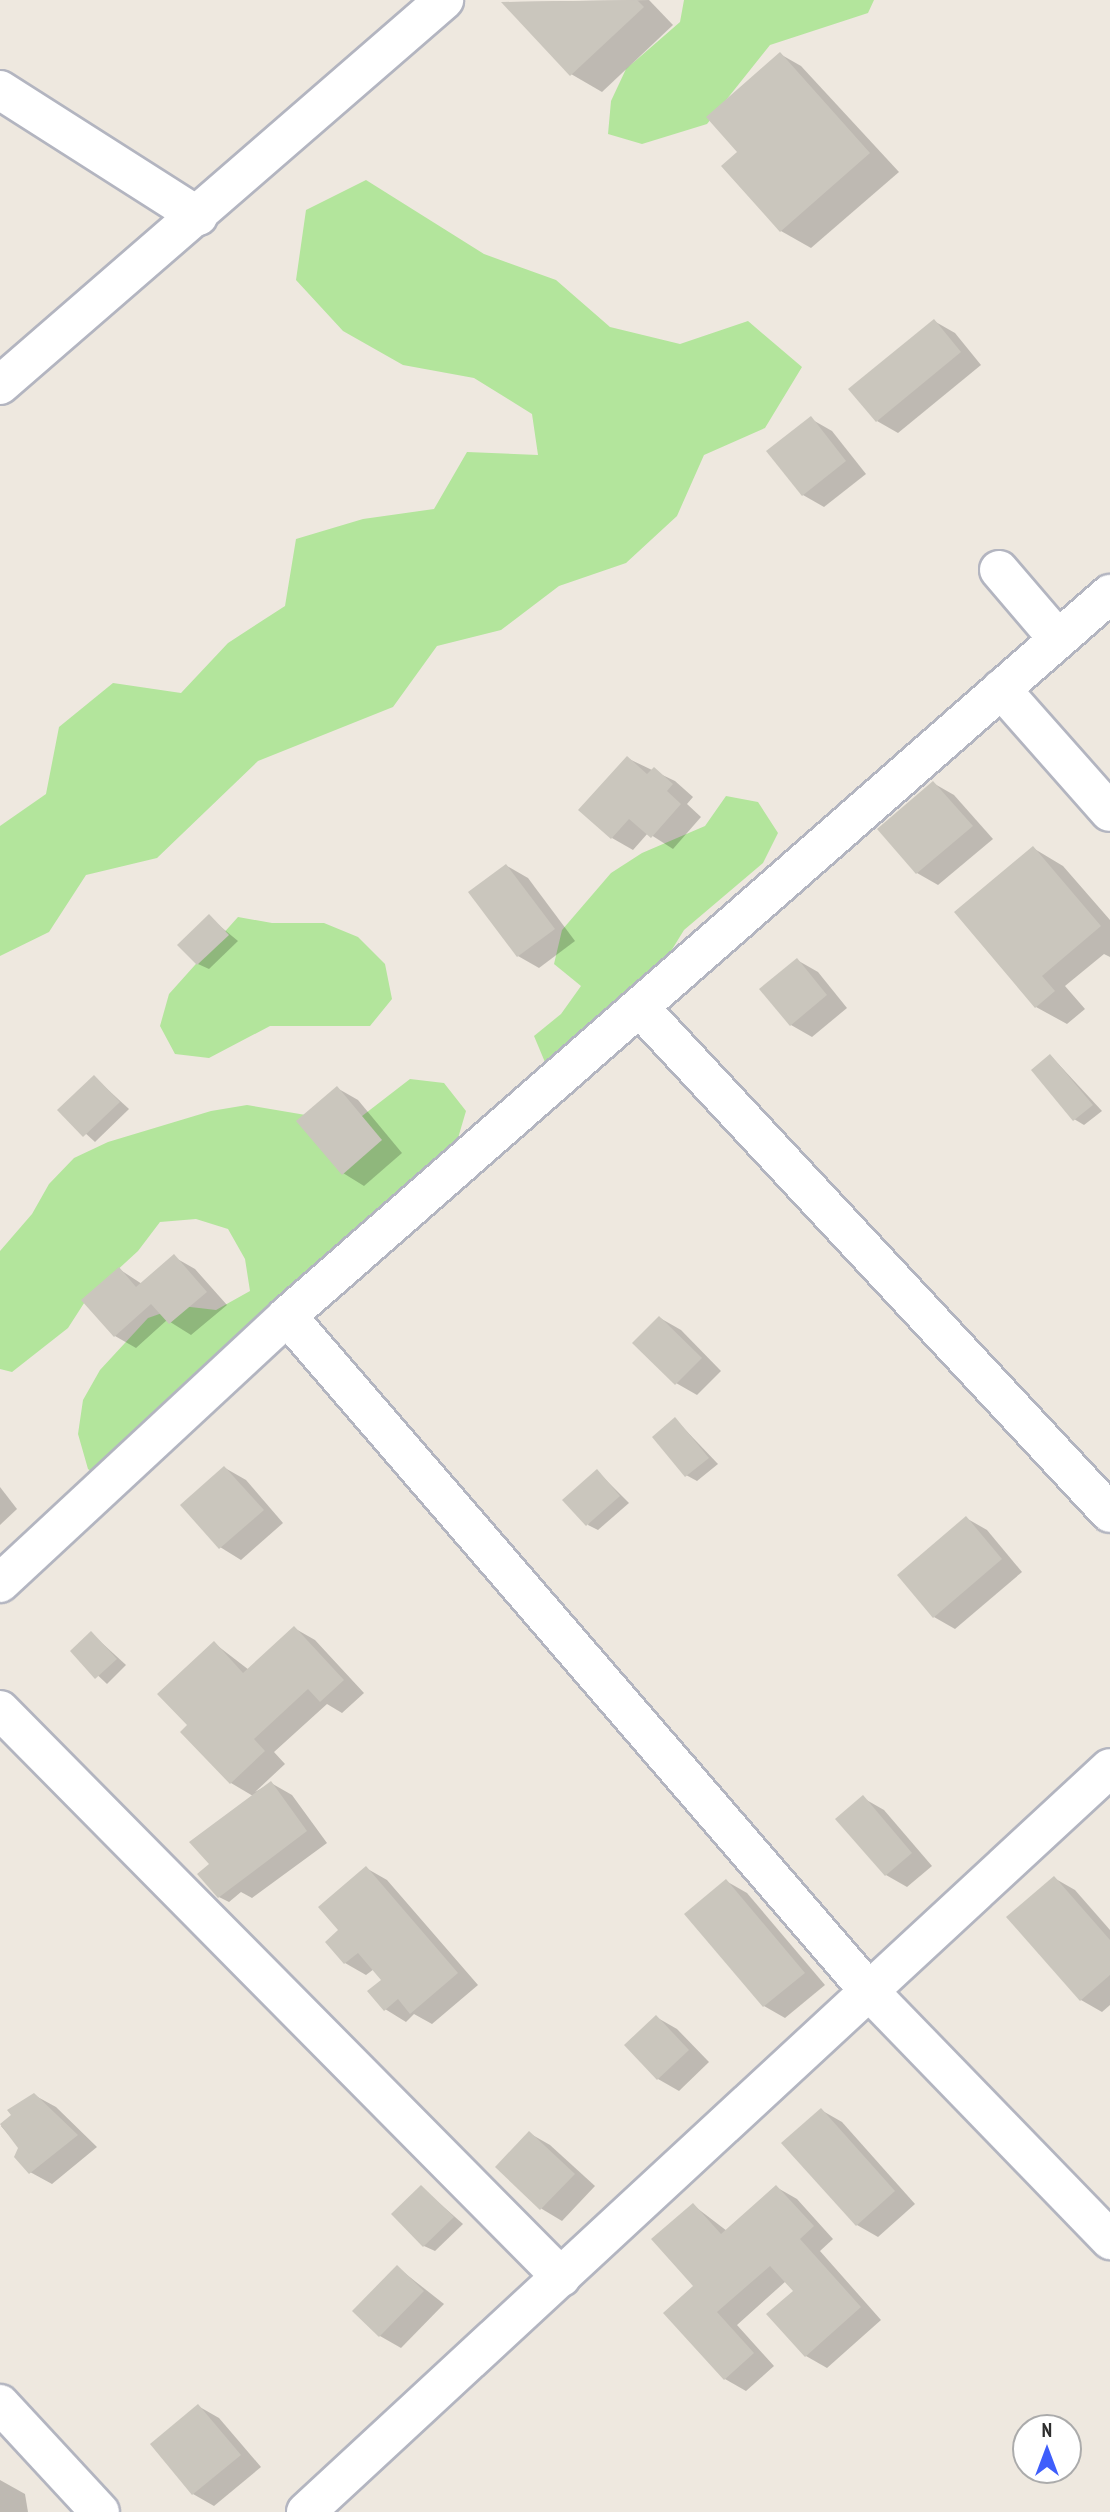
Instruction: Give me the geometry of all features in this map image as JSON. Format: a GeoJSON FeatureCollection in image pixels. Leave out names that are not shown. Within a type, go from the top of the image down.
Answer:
{"type":"FeatureCollection","features":[{"type":"Feature","properties":{"kind":"street"},"geometry":{"type":"LineString","coordinates":[[0,385],[444,0]]}},
{"type":"Feature","properties":{"kind":"street"},"geometry":{"type":"LineString","coordinates":[[0,90],[198,216]]}},
{"type":"Feature","properties":{"kind":"street"},"geometry":{"type":"LineString","coordinates":[[999,569],[1058,639]]}},
{"type":"Feature","properties":{"kind":"street"},"geometry":{"type":"LineString","coordinates":[[0,1583],[287,1316],[1110,594]]}},
{"type":"Feature","properties":{"kind":"street"},"geometry":{"type":"LineString","coordinates":[[1001,689],[1110,812]]}},
{"type":"Feature","properties":{"kind":"street"},"geometry":{"type":"LineString","coordinates":[[639,1007],[1110,1513]]}},
{"type":"Feature","properties":{"kind":"street"},"geometry":{"type":"LineString","coordinates":[[287,1316],[869,1991],[1110,2240]]}},
{"type":"Feature","properties":{"kind":"street"},"geometry":{"type":"LineString","coordinates":[[0,1710],[561,2277]]}},
{"type":"Feature","properties":{"kind":"street"},"geometry":{"type":"LineString","coordinates":[[306,2512],[1110,1768]]}},
{"type":"Feature","properties":{"kind":"street"},"geometry":{"type":"LineString","coordinates":[[0,2404],[100,2512]]}},
{"type":"Feature","properties":{"kind":"green space"},"geometry":{"type":"Polygon","coordinates":[[[684,0],[874,0],[868,13],[770,45],[707,124],[642,144],[608,134],[611,101],[626,69],[680,22],[684,0]]]}},
{"type":"Feature","properties":{"kind":"green space"},"geometry":{"type":"Polygon","coordinates":[[[366,180],[484,254],[556,280],[610,327],[680,344],[748,321],[802,367],[765,428],[704,455],[677,516],[626,563],[559,586],[501,630],[437,646],[393,707],[258,761],[157,858],[86,875],[49,932],[0,956],[0,826],[46,794],[59,727],[113,683],[181,693],[228,643],[285,606],[296,539],[363,519],[434,509],[467,452],[538,455],[532,414],[474,378],[403,365],[343,331],[296,280],[306,210],[366,180]]]}},
{"type":"Feature","properties":{"kind":"green space"},"geometry":{"type":"Polygon","coordinates":[[[726,796],[758,802],[778,833],[763,863],[684,930],[631,1016],[547,1067],[534,1036],[561,1014],[581,986],[554,964],[562,930],[611,873],[642,853],[705,826],[726,796]]]}},
{"type":"Feature","properties":{"kind":"green space"},"geometry":{"type":"Polygon","coordinates":[[[238,917],[272,923],[324,923],[358,937],[385,964],[392,999],[370,1026],[270,1026],[209,1058],[175,1054],[160,1026],[169,994],[238,917]]]}},
{"type":"Feature","properties":{"kind":"green space"},"geometry":{"type":"Polygon","coordinates":[[[410,1079],[444,1083],[466,1111],[456,1145],[435,1173],[378,1210],[365,1242],[147,1474],[115,1489],[88,1469],[78,1434],[83,1400],[100,1370],[148,1318],[182,1306],[216,1310],[250,1291],[245,1259],[228,1229],[196,1219],[160,1222],[138,1251],[88,1297],[68,1328],[12,1372],[0,1369],[0,1251],[32,1214],[49,1184],[74,1158],[108,1142],[211,1111],[247,1105],[353,1123],[410,1079]]]}},
{"type":"Feature","properties":{"kind":"building"},"geometry":{"type":"Polygon","coordinates":[[[637,0],[644,7],[570,76],[501,2],[637,0]]]}},
{"type":"Feature","properties":{"kind":"building"},"geometry":{"type":"Polygon","coordinates":[[[780,52],[870,153],[780,232],[721,166],[737,152],[706,117],[780,52]]]}},
{"type":"Feature","properties":{"kind":"building"},"geometry":{"type":"Polygon","coordinates":[[[934,319],[961,352],[876,422],[848,389],[934,319]]]}},
{"type":"Feature","properties":{"kind":"building"},"geometry":{"type":"Polygon","coordinates":[[[811,416],[846,461],[802,496],[766,451],[811,416]]]}},
{"type":"Feature","properties":{"kind":"building"},"geometry":{"type":"Polygon","coordinates":[[[627,756],[647,774],[654,767],[673,784],[667,791],[681,804],[651,838],[629,819],[611,839],[578,810],[627,756]]]}},
{"type":"Feature","properties":{"kind":"building"},"geometry":{"type":"Polygon","coordinates":[[[933,781],[973,826],[916,874],[877,829],[933,781]]]}},
{"type":"Feature","properties":{"kind":"building"},"geometry":{"type":"Polygon","coordinates":[[[1033,846],[1101,926],[1042,976],[1055,991],[1035,1008],[954,912],[1033,846]]]}},
{"type":"Feature","properties":{"kind":"building"},"geometry":{"type":"Polygon","coordinates":[[[506,864],[555,929],[517,957],[468,892],[506,864]]]}},
{"type":"Feature","properties":{"kind":"building"},"geometry":{"type":"Polygon","coordinates":[[[209,914],[229,935],[197,965],[177,945],[209,914]]]}},
{"type":"Feature","properties":{"kind":"building"},"geometry":{"type":"Polygon","coordinates":[[[797,958],[827,995],[790,1026],[759,989],[797,958]]]}},
{"type":"Feature","properties":{"kind":"building"},"geometry":{"type":"Polygon","coordinates":[[[1050,1054],[1093,1105],[1073,1121],[1031,1070],[1050,1054]]]}},
{"type":"Feature","properties":{"kind":"building"},"geometry":{"type":"Polygon","coordinates":[[[94,1075],[120,1102],[83,1137],[57,1110],[94,1075]]]}},
{"type":"Feature","properties":{"kind":"building"},"geometry":{"type":"Polygon","coordinates":[[[337,1086],[382,1140],[342,1175],[296,1121],[337,1086]]]}},
{"type":"Feature","properties":{"kind":"building"},"geometry":{"type":"Polygon","coordinates":[[[174,1254],[207,1292],[169,1324],[151,1304],[114,1337],[81,1300],[119,1267],[136,1287],[174,1254]]]}},
{"type":"Feature","properties":{"kind":"building"},"geometry":{"type":"Polygon","coordinates":[[[659,1316],[702,1358],[675,1385],[632,1343],[659,1316]]]}},
{"type":"Feature","properties":{"kind":"building"},"geometry":{"type":"Polygon","coordinates":[[[675,1417],[709,1458],[685,1477],[652,1437],[675,1417]]]}},
{"type":"Feature","properties":{"kind":"building"},"geometry":{"type":"Polygon","coordinates":[[[224,1466],[264,1510],[219,1549],[180,1505],[224,1466]]]}},
{"type":"Feature","properties":{"kind":"building"},"geometry":{"type":"Polygon","coordinates":[[[597,1469],[620,1496],[586,1526],[562,1500],[597,1469]]]}},
{"type":"Feature","properties":{"kind":"building"},"geometry":{"type":"Polygon","coordinates":[[[966,1516],[1002,1559],[933,1618],[897,1575],[966,1516]]]}},
{"type":"Feature","properties":{"kind":"building"},"geometry":{"type":"Polygon","coordinates":[[[294,1626],[344,1680],[320,1702],[308,1689],[254,1739],[265,1751],[230,1784],[180,1732],[187,1725],[157,1694],[214,1641],[243,1673],[294,1626]]]}},
{"type":"Feature","properties":{"kind":"building"},"geometry":{"type":"Polygon","coordinates":[[[91,1631],[117,1659],[95,1679],[70,1651],[91,1631]]]}},
{"type":"Feature","properties":{"kind":"building"},"geometry":{"type":"Polygon","coordinates":[[[271,1781],[307,1831],[218,1898],[197,1874],[209,1864],[189,1842],[271,1781]]]}},
{"type":"Feature","properties":{"kind":"building"},"geometry":{"type":"Polygon","coordinates":[[[863,1795],[912,1853],[885,1876],[835,1819],[863,1795]]]}},
{"type":"Feature","properties":{"kind":"building"},"geometry":{"type":"Polygon","coordinates":[[[366,1866],[458,1973],[410,2014],[398,1999],[384,2011],[367,1991],[381,1980],[358,1953],[344,1964],[325,1942],[338,1930],[318,1907],[366,1866]]]}},
{"type":"Feature","properties":{"kind":"building"},"geometry":{"type":"Polygon","coordinates":[[[1054,1876],[1110,1940],[1110,1975],[1080,2001],[1006,1917],[1054,1876]]]}},
{"type":"Feature","properties":{"kind":"building"},"geometry":{"type":"Polygon","coordinates":[[[726,1879],[805,1973],[763,2007],[684,1914],[726,1879]]]}},
{"type":"Feature","properties":{"kind":"building"},"geometry":{"type":"Polygon","coordinates":[[[656,2015],[689,2050],[657,2080],[624,2045],[656,2015]]]}},
{"type":"Feature","properties":{"kind":"building"},"geometry":{"type":"Polygon","coordinates":[[[34,2093],[78,2135],[29,2174],[14,2157],[18,2148],[0,2124],[11,2115],[7,2110],[34,2093]]]}},
{"type":"Feature","properties":{"kind":"building"},"geometry":{"type":"Polygon","coordinates":[[[821,2108],[895,2191],[856,2226],[781,2143],[821,2108]]]}},
{"type":"Feature","properties":{"kind":"building"},"geometry":{"type":"Polygon","coordinates":[[[529,2131],[575,2174],[540,2210],[495,2167],[529,2131]]]}},
{"type":"Feature","properties":{"kind":"building"},"geometry":{"type":"Polygon","coordinates":[[[421,2185],[454,2217],[423,2247],[391,2214],[421,2185]]]}},
{"type":"Feature","properties":{"kind":"building"},"geometry":{"type":"Polygon","coordinates":[[[776,2185],[814,2226],[800,2239],[861,2307],[805,2357],[766,2314],[793,2291],[770,2266],[717,2312],[754,2353],[724,2380],[663,2313],[693,2286],[651,2239],[693,2203],[721,2234],[776,2185]]]}},
{"type":"Feature","properties":{"kind":"building"},"geometry":{"type":"Polygon","coordinates":[[[397,2265],[424,2291],[379,2337],[352,2311],[397,2265]]]}},
{"type":"Feature","properties":{"kind":"building"},"geometry":{"type":"Polygon","coordinates":[[[198,2404],[241,2455],[192,2495],[150,2444],[198,2404]]]}}]}
